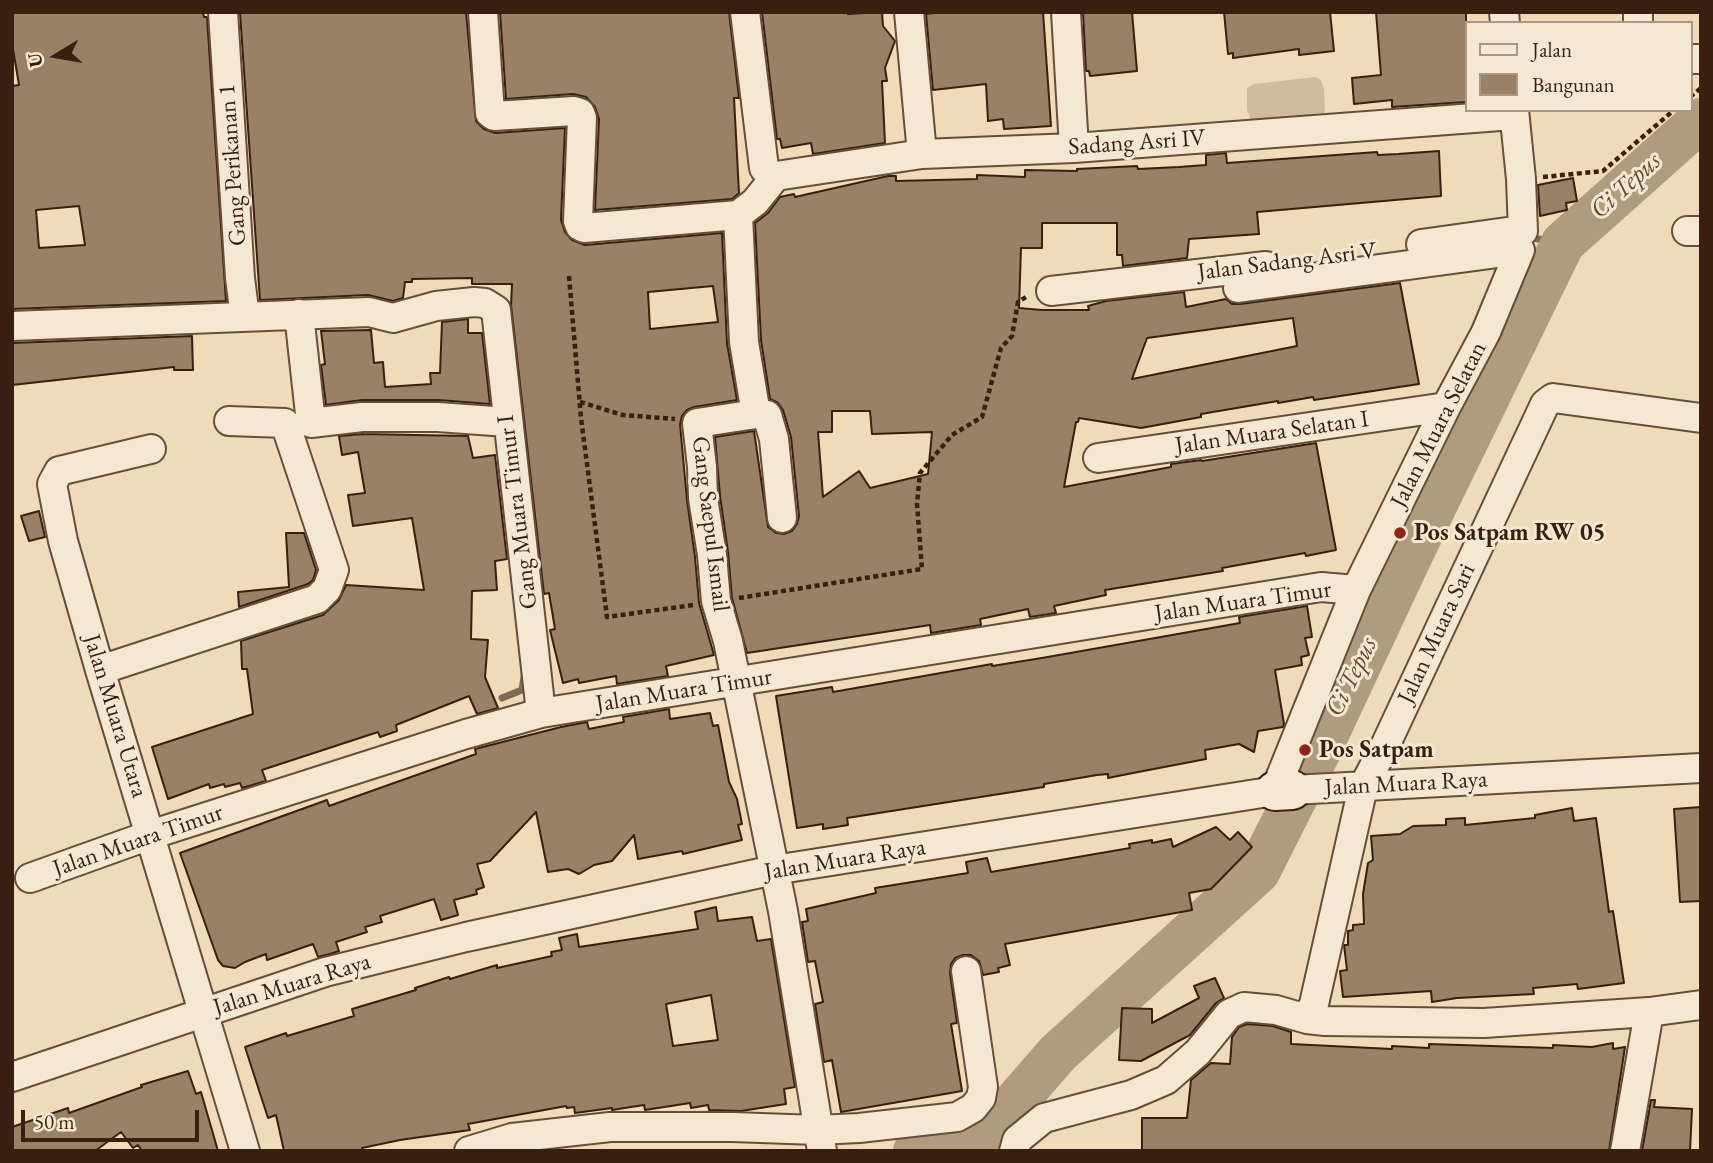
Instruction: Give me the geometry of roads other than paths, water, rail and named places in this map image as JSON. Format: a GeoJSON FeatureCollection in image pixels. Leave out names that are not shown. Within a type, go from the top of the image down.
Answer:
{"type":"FeatureCollection","features":[{"type":"Feature","properties":{"kind":"street","name":"Gang Perikanan 1"},"geometry":{"type":"LineString","coordinates":[[223,12],[240,278],[245,317]]}},
{"type":"Feature","properties":{"kind":"street"},"geometry":{"type":"LineString","coordinates":[[483,12],[489,113],[494,116],[574,111],[580,113],[578,221],[584,228],[738,215],[771,178],[745,12]]}},
{"type":"Feature","properties":{"kind":"street"},"geometry":{"type":"LineString","coordinates":[[909,12],[922,154]]}},
{"type":"Feature","properties":{"kind":"street"},"geometry":{"type":"LineString","coordinates":[[1066,12],[1074,148]]}},
{"type":"Feature","properties":{"kind":"street"},"geometry":{"type":"LineString","coordinates":[[1238,288],[1516,236],[1521,179],[1514,113]]}},
{"type":"Feature","properties":{"kind":"street","name":"Sadang Asri IV"},"geometry":{"type":"LineString","coordinates":[[771,178],[922,154],[1074,148],[1514,113]]}},
{"type":"Feature","properties":{"kind":"street"},"geometry":{"type":"LineString","coordinates":[[738,215],[744,342],[756,414],[766,415],[774,439],[782,518]]}},
{"type":"Feature","properties":{"kind":"street","name":"Jalan Sadang Asri V"},"geometry":{"type":"LineString","coordinates":[[1051,291],[1516,236]]}},
{"type":"Feature","properties":{"kind":"street","name":"Jalan Muara Selatan"},"geometry":{"type":"LineString","coordinates":[[1283,791],[1356,590],[1486,332],[1516,236]]}},
{"type":"Feature","properties":{"kind":"street","name":"Gang Muara Timur I"},"geometry":{"type":"LineString","coordinates":[[299,314],[369,312],[393,318],[436,306],[474,303],[485,303],[496,310],[541,713]]}},
{"type":"Feature","properties":{"kind":"street"},"geometry":{"type":"LineString","coordinates":[[12,326],[299,314],[311,423],[362,417],[438,417],[507,422]]}},
{"type":"Feature","properties":{"kind":"street","name":"Jalan Muara Sari"},"geometry":{"type":"LineString","coordinates":[[1310,1011],[1363,786],[1385,746],[1545,404],[1553,398],[1701,418]]}},
{"type":"Feature","properties":{"kind":"street","name":"Jalan Muara Selatan I"},"geometry":{"type":"LineString","coordinates":[[1098,458],[1446,407]]}},
{"type":"Feature","properties":{"kind":"street","name":"Gang Saepul Ismail"},"geometry":{"type":"LineString","coordinates":[[756,414],[697,423],[703,498],[716,601],[728,641],[774,870],[820,1143]]}},
{"type":"Feature","properties":{"kind":"street"},"geometry":{"type":"LineString","coordinates":[[100,670],[317,599],[327,589],[334,570],[285,423],[229,421]]}},
{"type":"Feature","properties":{"kind":"street","name":"Jalan Muara Utara"},"geometry":{"type":"LineString","coordinates":[[151,449],[59,471],[52,484],[63,541],[100,670],[245,1151]]}},
{"type":"Feature","properties":{"kind":"street","name":"Jalan Muara Timur"},"geometry":{"type":"LineString","coordinates":[[30,878],[150,835],[466,734],[541,713],[1321,587],[1356,590]]}},
{"type":"Feature","properties":{"kind":"street","name":"Jalan Muara Raya"},"geometry":{"type":"LineString","coordinates":[[12,1077],[325,972],[440,943],[774,870],[1283,791],[1701,768]]}},
{"type":"Feature","properties":{"kind":"street"},"geometry":{"type":"LineString","coordinates":[[469,1151],[512,1138],[610,1127],[733,1127],[820,1143],[859,1128],[957,1117],[973,1108],[981,1098],[983,1087],[965,971]]}},
{"type":"Feature","properties":{"kind":"street"},"geometry":{"type":"LineString","coordinates":[[1014,1151],[1017,1140],[1044,1118],[1131,1095],[1166,1080],[1198,1052],[1229,1014],[1244,1007],[1310,1011],[1325,1021],[1485,1023],[1649,1012],[1701,1005]]}},
{"type":"Feature","properties":{"kind":"street"},"geometry":{"type":"LineString","coordinates":[[1625,1151],[1649,1012]]}},
{"type":"Feature","properties":{"kind":"waterway","name":"Ci Tepus"},"geometry":{"type":"LineString","coordinates":[[915,1151],[991,1130],[1058,1053],[1258,872],[1321,747],[1563,243],[1701,120]]}},
{"type":"Feature","properties":{"kind":"waterway"},"geometry":{"type":"LineString","coordinates":[[1532,238],[1563,243]]}},
{"type":"Feature","properties":{"kind":"waterway"},"geometry":{"type":"LineString","coordinates":[[502,698],[522,690],[525,671]]}},
{"type":"Feature","properties":{"kind":"place","name":"Pos Satpam RW 05"},"geometry":{"type":"Point","coordinates":[1400,533]}},
{"type":"Feature","properties":{"kind":"place","name":"Pos Satpam"},"geometry":{"type":"Point","coordinates":[1305,750]}}]}
